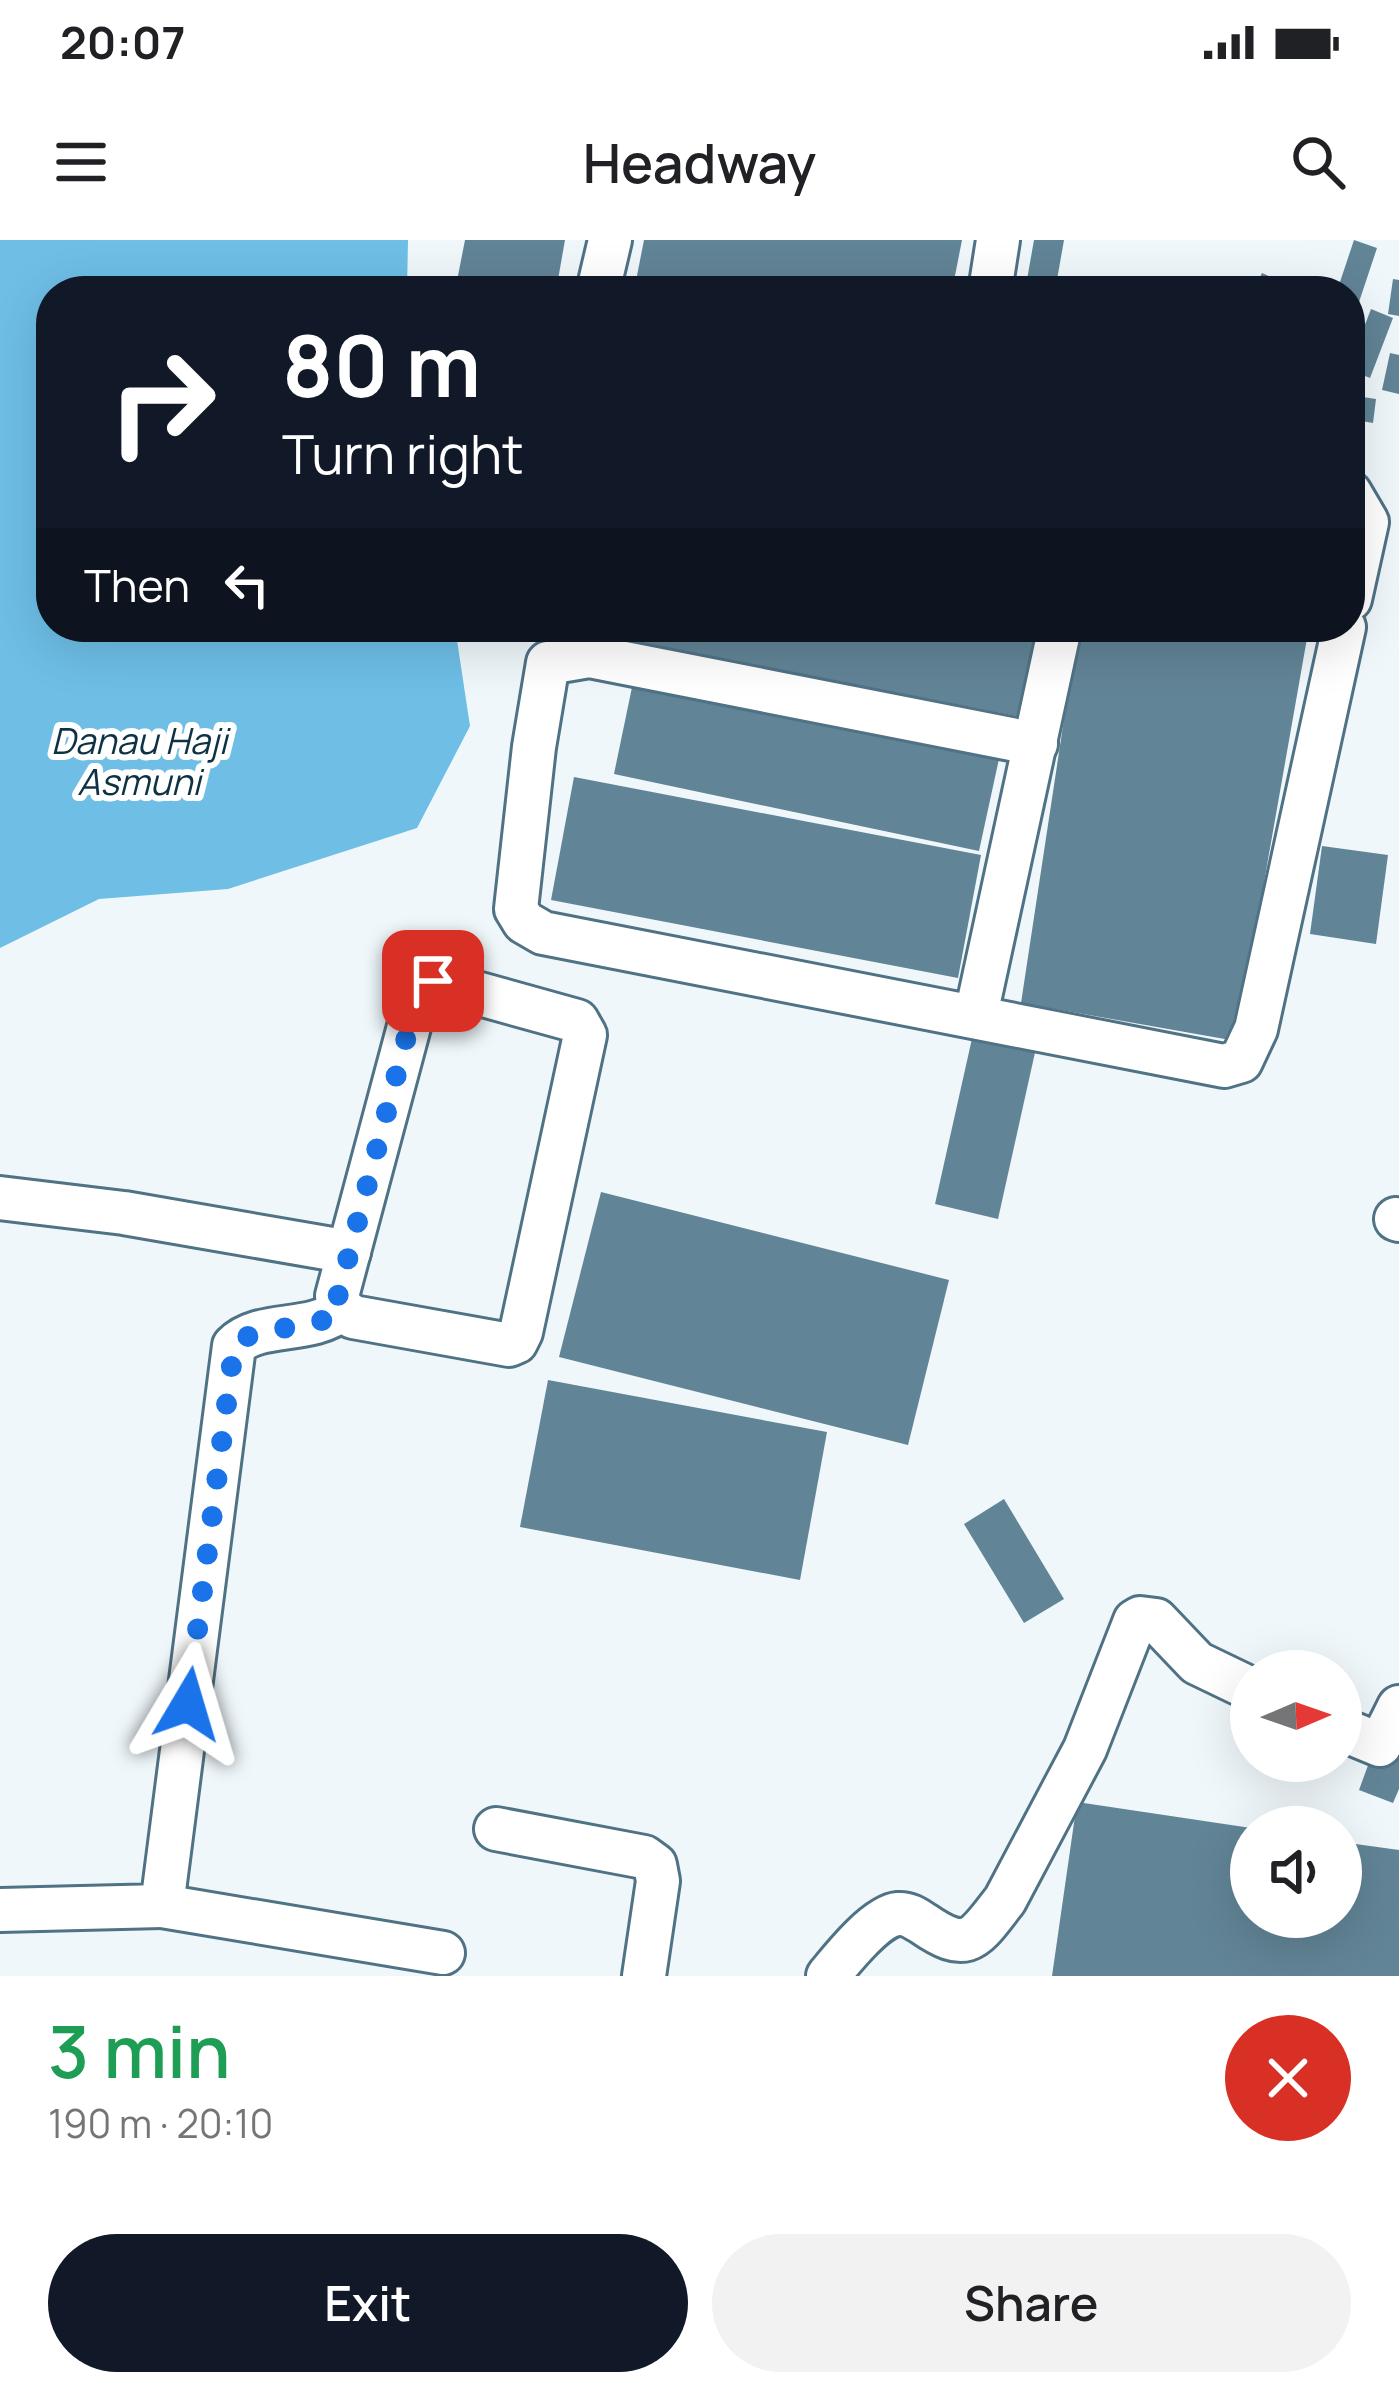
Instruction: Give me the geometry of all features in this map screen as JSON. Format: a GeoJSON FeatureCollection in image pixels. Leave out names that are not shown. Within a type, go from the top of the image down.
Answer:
{"type":"FeatureCollection","features":[{"type":"Feature","properties":{"kind":"street"},"geometry":{"type":"LineString","coordinates":[[602,276],[610,240]]}},
{"type":"Feature","properties":{"kind":"street"},"geometry":{"type":"LineString","coordinates":[[992,276],[998,240]]}},
{"type":"Feature","properties":{"kind":"street"},"geometry":{"type":"LineString","coordinates":[[976,1015],[1057,642]]}},
{"type":"Feature","properties":{"kind":"street"},"geometry":{"type":"LineString","coordinates":[[1036,744],[547,645],[515,909],[524,922],[543,933],[1224,1066],[1241,1061],[1256,1029],[1341,642]]}},
{"type":"Feature","properties":{"kind":"street"},"geometry":{"type":"LineString","coordinates":[[433,981],[582,1026],[585,1035],[517,1342],[509,1345],[353,1317],[342,1309],[338,1296],[349,1252],[424,984],[433,981]]}},
{"type":"Feature","properties":{"kind":"street"},"geometry":{"type":"LineString","coordinates":[[0,1198],[124,1213],[349,1252]]}},
{"type":"Feature","properties":{"kind":"street"},"geometry":{"type":"LineString","coordinates":[[162,1906],[234,1346],[248,1335],[325,1321],[342,1309]]}},
{"type":"Feature","properties":{"kind":"street"},"geometry":{"type":"LineString","coordinates":[[828,1976],[865,1935],[891,1915],[910,1915],[950,1942],[964,1941],[990,1919],[1005,1900],[1085,1749],[1135,1621],[1156,1620],[1197,1663],[1230,1679]]}},
{"type":"Feature","properties":{"kind":"street"},"geometry":{"type":"LineString","coordinates":[[1362,1738],[1380,1745],[1399,1707]]}},
{"type":"Feature","properties":{"kind":"street"},"geometry":{"type":"LineString","coordinates":[[496,1829],[644,1857],[655,1865],[658,1881],[644,1976]]}},
{"type":"Feature","properties":{"kind":"street"},"geometry":{"type":"LineString","coordinates":[[0,1910],[162,1906],[443,1952]]}},
{"type":"Feature","properties":{"kind":"water","name":"Danau Haji Asmuni"},"geometry":{"type":"Polygon","coordinates":[[[0,240],[408,240],[407,276],[36,276],[36,642],[457,642],[470,726],[417,828],[228,889],[99,899],[0,948],[0,240]]]}},
{"type":"Feature","properties":{"kind":"building"},"geometry":{"type":"Polygon","coordinates":[[[465,240],[565,240],[559,276],[458,276],[465,240]]]}},
{"type":"Feature","properties":{"kind":"building"},"geometry":{"type":"Polygon","coordinates":[[[644,240],[962,240],[955,276],[637,276],[644,240]]]}},
{"type":"Feature","properties":{"kind":"building"},"geometry":{"type":"Polygon","coordinates":[[[1034,240],[1064,240],[1058,276],[1028,276],[1034,240]]]}},
{"type":"Feature","properties":{"kind":"building"},"geometry":{"type":"Polygon","coordinates":[[[1354,240],[1377,248],[1365,284],[1365,276],[1342,276],[1354,240]]]}},
{"type":"Feature","properties":{"kind":"building"},"geometry":{"type":"Polygon","coordinates":[[[1393,279],[1399,280],[1399,316],[1388,314],[1393,279]]]}},
{"type":"Feature","properties":{"kind":"building"},"geometry":{"type":"Polygon","coordinates":[[[1371,309],[1393,318],[1370,378],[1365,376],[1365,325],[1371,309]]]}},
{"type":"Feature","properties":{"kind":"building"},"geometry":{"type":"Polygon","coordinates":[[[1390,353],[1399,355],[1399,394],[1382,390],[1390,353]]]}},
{"type":"Feature","properties":{"kind":"building"},"geometry":{"type":"Polygon","coordinates":[[[1365,397],[1376,399],[1373,423],[1365,422],[1365,397]]]}},
{"type":"Feature","properties":{"kind":"building"},"geometry":{"type":"Polygon","coordinates":[[[635,642],[1041,642],[1027,718],[635,642]]]}},
{"type":"Feature","properties":{"kind":"building"},"geometry":{"type":"Polygon","coordinates":[[[1076,642],[1306,642],[1236,1041],[1021,1003],[1076,642]]]}},
{"type":"Feature","properties":{"kind":"building"},"geometry":{"type":"Polygon","coordinates":[[[636,668],[1002,745],[979,851],[614,774],[636,668]]]}},
{"type":"Feature","properties":{"kind":"building"},"geometry":{"type":"Polygon","coordinates":[[[574,777],[981,855],[958,978],[551,900],[574,777]]]}},
{"type":"Feature","properties":{"kind":"building"},"geometry":{"type":"Polygon","coordinates":[[[1322,846],[1388,855],[1376,944],[1310,934],[1322,846]]]}},
{"type":"Feature","properties":{"kind":"building"},"geometry":{"type":"Polygon","coordinates":[[[973,1034],[1036,1048],[998,1219],[935,1204],[973,1034]]]}},
{"type":"Feature","properties":{"kind":"building"},"geometry":{"type":"Polygon","coordinates":[[[601,1192],[949,1280],[908,1445],[559,1357],[601,1192]]]}},
{"type":"Feature","properties":{"kind":"building"},"geometry":{"type":"Polygon","coordinates":[[[548,1380],[827,1432],[800,1580],[520,1527],[548,1380]]]}},
{"type":"Feature","properties":{"kind":"building"},"geometry":{"type":"Polygon","coordinates":[[[1004,1499],[1064,1599],[1024,1623],[964,1524],[1004,1499]]]}},
{"type":"Feature","properties":{"kind":"building"},"geometry":{"type":"Polygon","coordinates":[[[1374,1749],[1399,1759],[1399,1789],[1393,1803],[1359,1790],[1374,1749]]]}},
{"type":"Feature","properties":{"kind":"building"},"geometry":{"type":"Polygon","coordinates":[[[1077,1802],[1230,1825],[1230,1938],[1362,1938],[1362,1845],[1399,1850],[1399,1976],[1052,1976],[1077,1802]]]}},
{"type":"Feature","properties":{"kind":"route"},"geometry":{"type":"LineString","coordinates":[[188,1704],[234,1346],[248,1335],[325,1321],[342,1309],[338,1296],[418,993],[433,981]]}}]}
